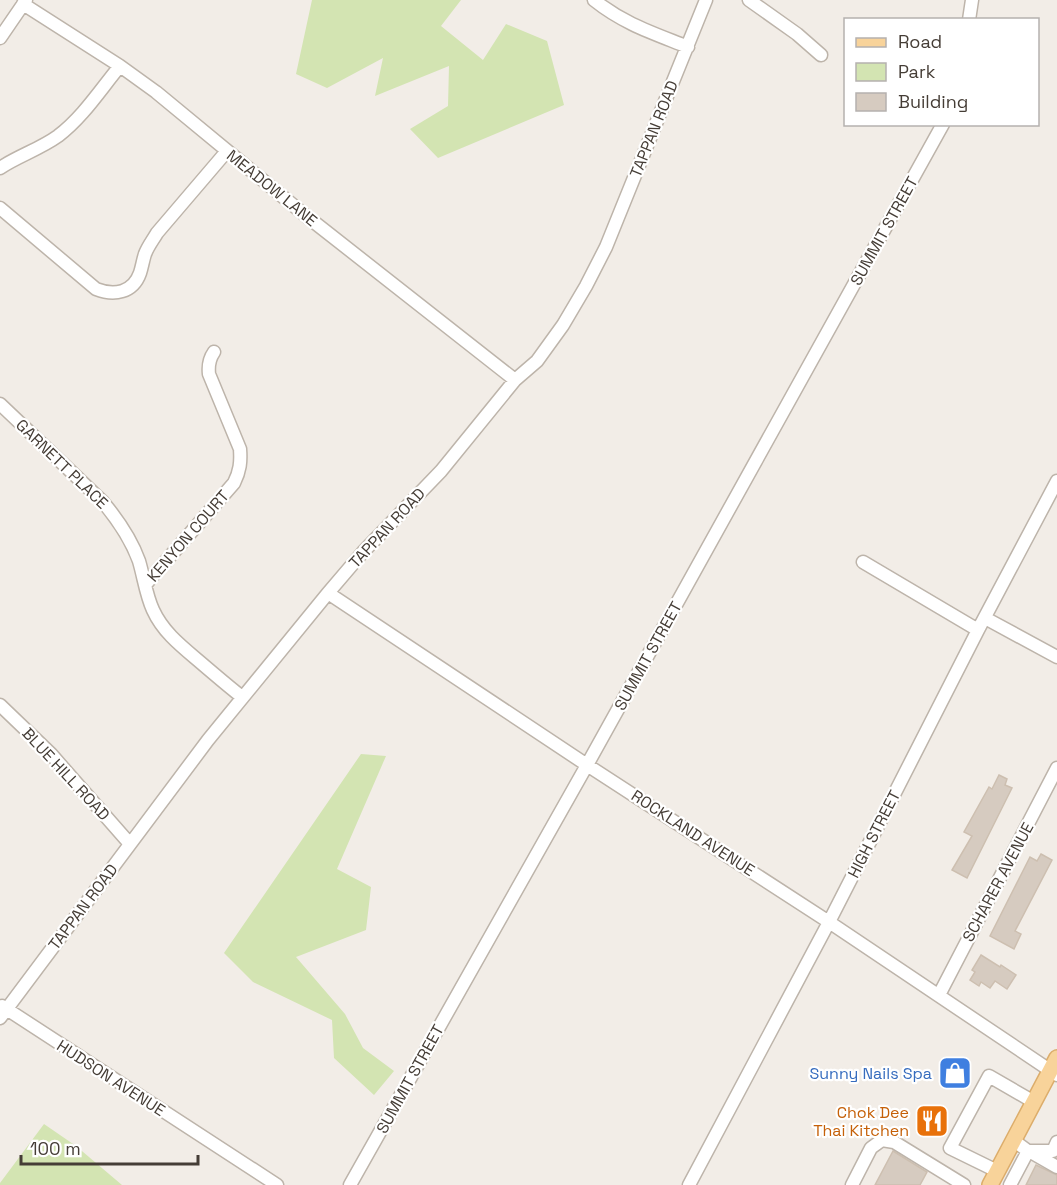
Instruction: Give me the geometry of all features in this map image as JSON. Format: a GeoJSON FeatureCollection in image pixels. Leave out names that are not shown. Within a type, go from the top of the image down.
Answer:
{"type":"FeatureCollection","features":[{"type":"Feature","properties":{"kind":"main road"},"geometry":{"type":"LineString","coordinates":[[993,1178],[1055,1068]]}},
{"type":"Feature","properties":{"kind":"street"},"geometry":{"type":"LineString","coordinates":[[594,0],[631,25],[688,46]]}},
{"type":"Feature","properties":{"kind":"street","name":"TAPPAN ROAD"},"geometry":{"type":"LineString","coordinates":[[2,1011],[242,698],[328,593],[441,471],[514,380],[537,361],[563,325],[606,247],[706,0]]}},
{"type":"Feature","properties":{"kind":"street"},"geometry":{"type":"LineString","coordinates":[[749,0],[821,55]]}},
{"type":"Feature","properties":{"kind":"street"},"geometry":{"type":"LineString","coordinates":[[969,18],[972,0]]}},
{"type":"Feature","properties":{"kind":"street"},"geometry":{"type":"LineString","coordinates":[[0,38],[25,2]]}},
{"type":"Feature","properties":{"kind":"street","name":"MEADOW LANE"},"geometry":{"type":"LineString","coordinates":[[25,2],[156,92],[304,215],[514,380]]}},
{"type":"Feature","properties":{"kind":"street"},"geometry":{"type":"LineString","coordinates":[[0,168],[56,138],[74,122],[120,66]]}},
{"type":"Feature","properties":{"kind":"street","name":"SUMMIT STREET"},"geometry":{"type":"LineString","coordinates":[[350,1185],[587,765],[942,126]]}},
{"type":"Feature","properties":{"kind":"street"},"geometry":{"type":"LineString","coordinates":[[0,208],[96,289],[105,293],[123,291],[137,279],[144,256],[157,233],[227,151]]}},
{"type":"Feature","properties":{"kind":"street","name":"KENYON COURT"},"geometry":{"type":"LineString","coordinates":[[145,585],[234,483],[239,472],[240,449],[208,374],[208,365],[214,352]]}},
{"type":"Feature","properties":{"kind":"street","name":"GARNETT PLACE"},"geometry":{"type":"LineString","coordinates":[[0,404],[103,502],[117,519],[139,561],[153,610],[162,626],[174,640],[242,698]]}},
{"type":"Feature","properties":{"kind":"street","name":"HIGH STREET"},"geometry":{"type":"LineString","coordinates":[[689,1185],[829,922],[1057,481]]}},
{"type":"Feature","properties":{"kind":"street"},"geometry":{"type":"LineString","coordinates":[[863,562],[978,630]]}},
{"type":"Feature","properties":{"kind":"street","name":"ROCKLAND AVENUE"},"geometry":{"type":"LineString","coordinates":[[328,593],[939,995],[1055,1068]]}},
{"type":"Feature","properties":{"kind":"street"},"geometry":{"type":"LineString","coordinates":[[985,618],[1057,657]]}},
{"type":"Feature","properties":{"kind":"street","name":"BLUE HILL ROAD"},"geometry":{"type":"LineString","coordinates":[[0,705],[51,754],[130,844]]}},
{"type":"Feature","properties":{"kind":"street","name":"SCHARER AVENUE"},"geometry":{"type":"LineString","coordinates":[[939,995],[1057,768]]}},
{"type":"Feature","properties":{"kind":"street","name":"HUDSON AVENUE"},"geometry":{"type":"LineString","coordinates":[[2,1011],[277,1185]]}},
{"type":"Feature","properties":{"kind":"street"},"geometry":{"type":"LineString","coordinates":[[993,1178],[950,1148],[990,1076],[1034,1102]]}},
{"type":"Feature","properties":{"kind":"street"},"geometry":{"type":"LineString","coordinates":[[852,1185],[871,1148],[882,1140],[894,1142],[945,1180],[964,1185]]}},
{"type":"Feature","properties":{"kind":"street"},"geometry":{"type":"LineString","coordinates":[[1013,1140],[1057,1167]]}},
{"type":"Feature","properties":{"kind":"street"},"geometry":{"type":"LineString","coordinates":[[1028,1151],[1053,1151],[1057,1142]]}},
{"type":"Feature","properties":{"kind":"street"},"geometry":{"type":"LineString","coordinates":[[1010,1185],[1028,1151]]}},
{"type":"Feature","properties":{"kind":"green space"},"geometry":{"type":"Polygon","coordinates":[[[312,0],[461,0],[441,26],[483,60],[506,24],[547,41],[564,105],[438,158],[410,129],[448,106],[449,66],[375,96],[383,58],[327,88],[296,74],[312,0]]]}},
{"type":"Feature","properties":{"kind":"green space"},"geometry":{"type":"Polygon","coordinates":[[[361,754],[386,756],[337,869],[371,887],[366,930],[296,957],[345,1014],[363,1048],[394,1071],[374,1095],[334,1058],[332,1020],[253,982],[224,953],[361,754]]]}},
{"type":"Feature","properties":{"kind":"green space"},"geometry":{"type":"Polygon","coordinates":[[[44,1124],[76,1146],[122,1185],[0,1185],[44,1124]]]}},
{"type":"Feature","properties":{"kind":"building"},"geometry":{"type":"Polygon","coordinates":[[[999,775],[1007,779],[1005,785],[1012,788],[967,878],[952,870],[972,836],[964,832],[989,787],[992,789],[999,775]]]}},
{"type":"Feature","properties":{"kind":"building"},"geometry":{"type":"Polygon","coordinates":[[[1041,854],[1052,860],[1015,931],[1021,934],[1014,949],[990,936],[1030,857],[1037,861],[1041,854]]]}},
{"type":"Feature","properties":{"kind":"building"},"geometry":{"type":"Polygon","coordinates":[[[981,955],[1016,975],[1007,989],[995,981],[990,988],[981,982],[979,986],[970,980],[975,972],[972,970],[981,955]]]}},
{"type":"Feature","properties":{"kind":"building"},"geometry":{"type":"Polygon","coordinates":[[[893,1151],[927,1172],[920,1185],[875,1185],[893,1151]]]}},
{"type":"Feature","properties":{"kind":"building"},"geometry":{"type":"Polygon","coordinates":[[[1036,1165],[1057,1175],[1057,1185],[1026,1185],[1036,1165]]]}},
{"type":"Feature","properties":{"kind":"place","name":"Sunny Nails Spa"},"geometry":{"type":"Point","coordinates":[955,1073]}},
{"type":"Feature","properties":{"kind":"place","name":"Chok Dee Thai Kitchen"},"geometry":{"type":"Point","coordinates":[932,1121]}}]}
